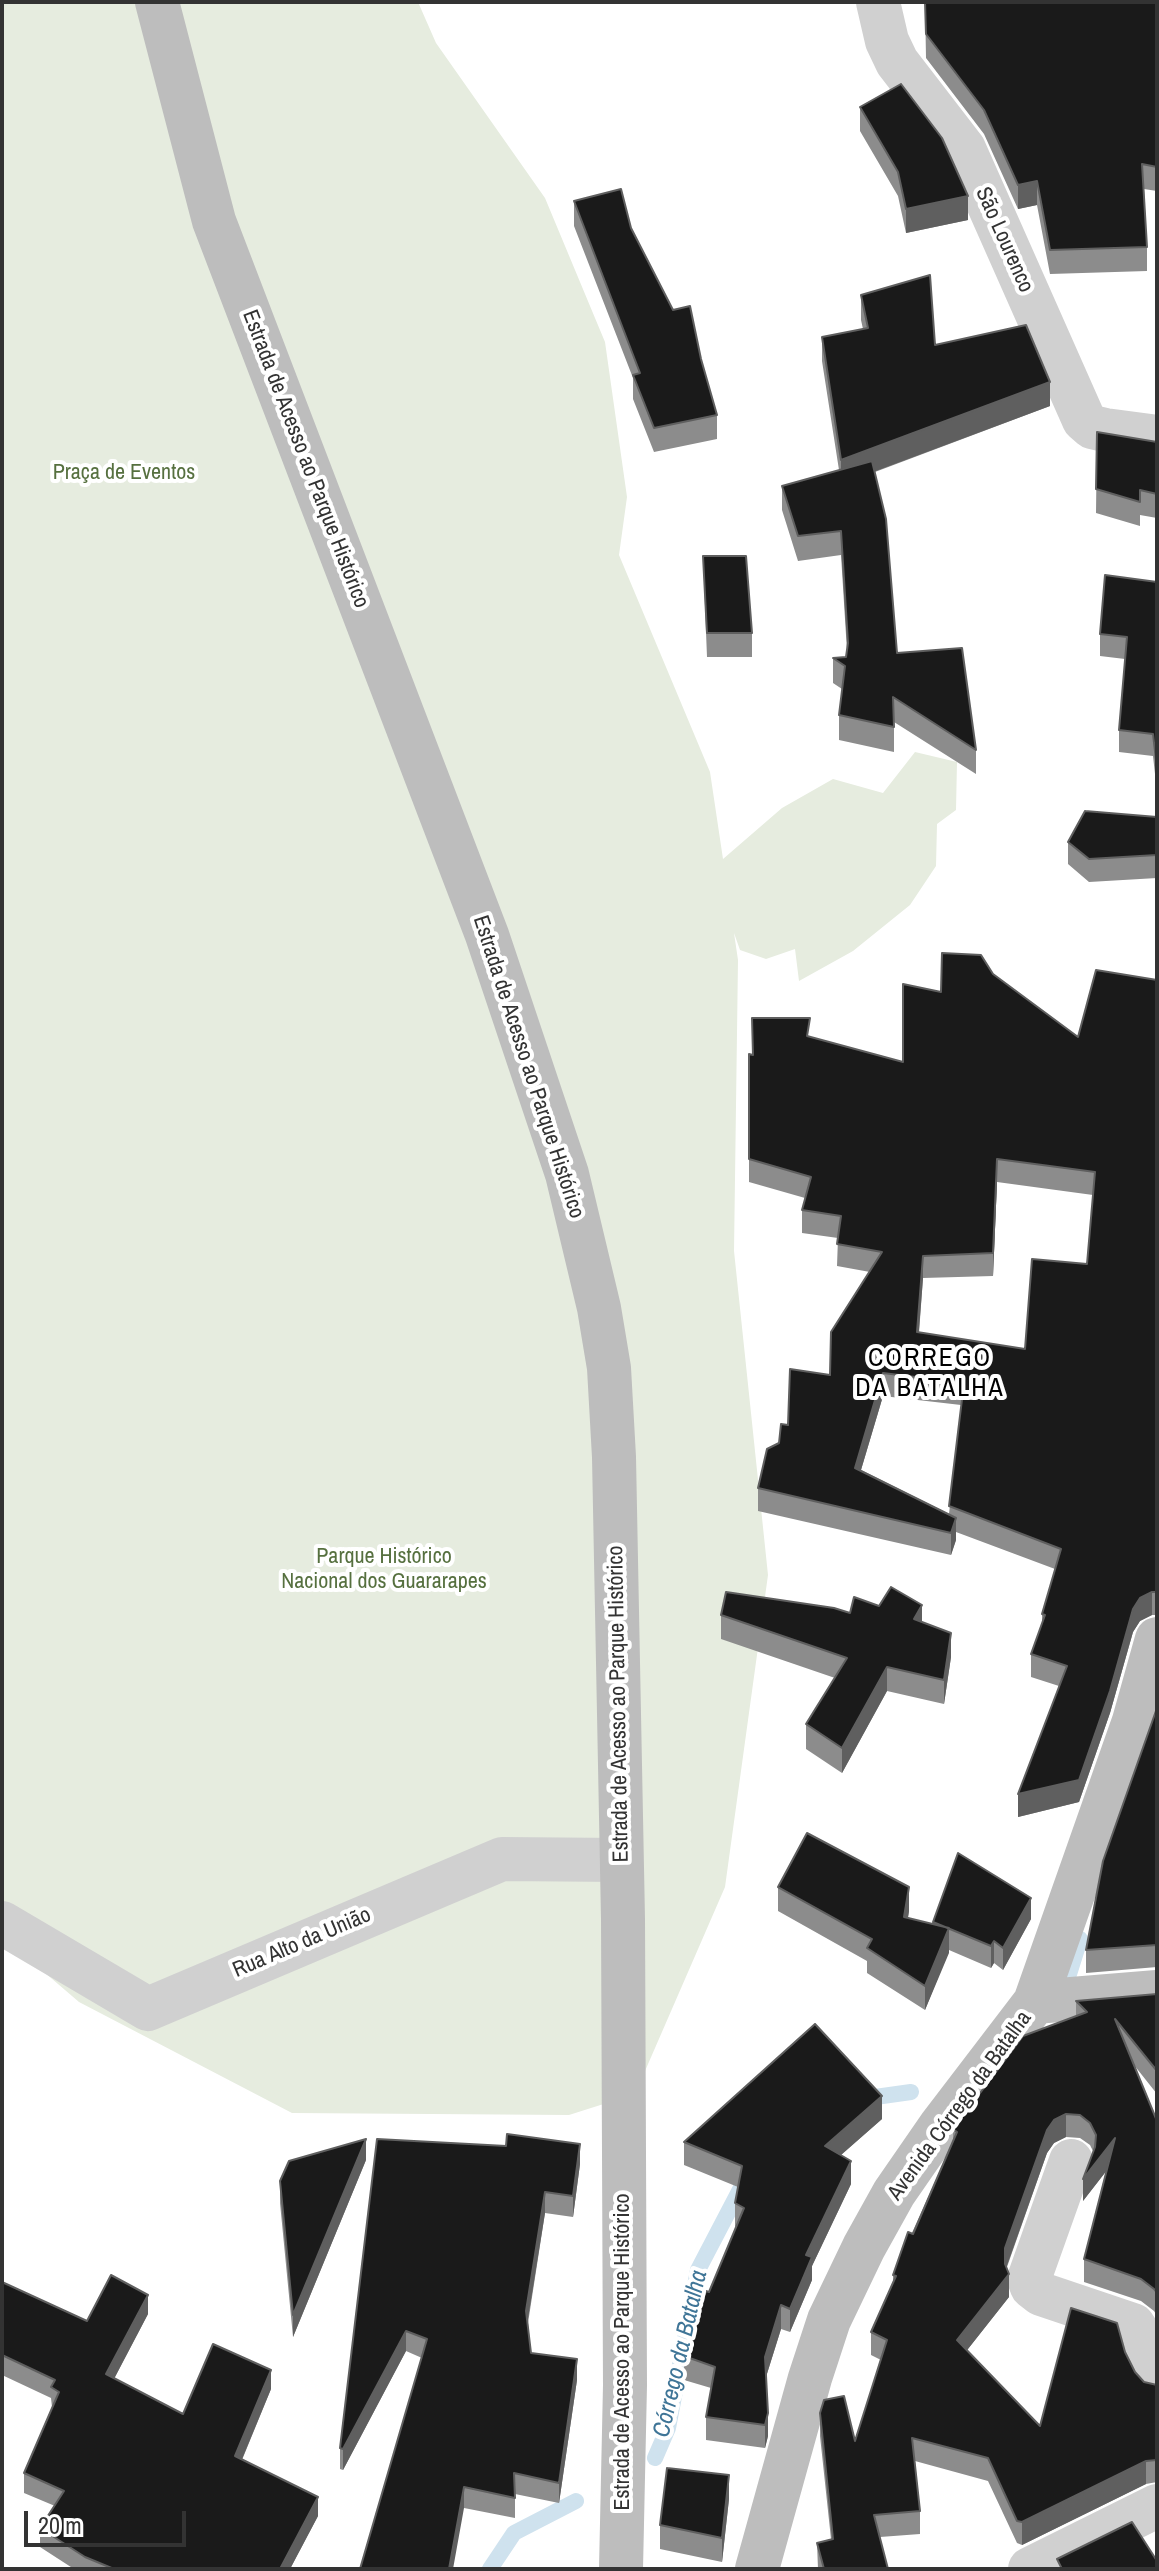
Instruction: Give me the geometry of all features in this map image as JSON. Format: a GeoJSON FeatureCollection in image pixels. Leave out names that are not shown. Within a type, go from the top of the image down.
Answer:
{"type":"FeatureCollection","features":[{"type":"Feature","properties":{"kind":"main road","name":"Estrada de Acesso ao Parque Histórico"},"geometry":{"type":"LineString","coordinates":[[157,2],[214,221],[487,935],[567,1174],[599,1308],[609,1368],[614,1472],[621,1860],[625,2385],[621,2569]]}},
{"type":"Feature","properties":{"kind":"main road","name":"Avenida Córrego da Batalha"},"geometry":{"type":"LineString","coordinates":[[757,2569],[824,2335],[864,2247],[894,2193],[941,2125],[1035,2002],[1134,1721],[1157,1639]]}},
{"type":"Feature","properties":{"kind":"main road"},"geometry":{"type":"LineString","coordinates":[[1035,2002],[1157,1992]]}},
{"type":"Feature","properties":{"kind":"street","name":"São Lourenco"},"geometry":{"type":"LineString","coordinates":[[878,2],[887,41],[897,62],[964,149],[1084,420],[1092,427],[1157,437]]}},
{"type":"Feature","properties":{"kind":"street","name":"Rua Alto da União"},"geometry":{"type":"LineString","coordinates":[[2,1923],[148,2009],[502,1859],[621,1860]]}},
{"type":"Feature","properties":{"kind":"street"},"geometry":{"type":"LineString","coordinates":[[1071,2161],[1029,2279],[1032,2287],[1041,2294],[1133,2325],[1143,2340],[1147,2363],[1157,2383]]}},
{"type":"Feature","properties":{"kind":"street"},"geometry":{"type":"LineString","coordinates":[[1030,2569],[1157,2506]]}},
{"type":"Feature","properties":{"kind":"green space","name":"Parque Histórico Nacional dos Guararapes"},"geometry":{"type":"Polygon","coordinates":[[[2,2],[418,2],[436,43],[545,198],[605,342],[627,497],[619,555],[710,772],[723,859],[782,808],[833,779],[883,793],[915,752],[957,762],[956,810],[937,824],[936,866],[910,905],[853,951],[799,981],[795,949],[766,959],[740,950],[734,933],[738,960],[734,1251],[768,1575],[725,1887],[635,2094],[569,2115],[292,2113],[79,2002],[2,1936],[2,2]]]}},
{"type":"Feature","properties":{"kind":"building"},"geometry":{"type":"Polygon","coordinates":[[[925,2],[1157,2],[1157,167],[1142,164],[1147,247],[1050,250],[1037,181],[1018,185],[984,110],[926,34],[925,2]]]}},
{"type":"Feature","properties":{"kind":"building"},"geometry":{"type":"Polygon","coordinates":[[[901,84],[942,138],[968,196],[906,209],[898,172],[860,107],[901,84]]]}},
{"type":"Feature","properties":{"kind":"building"},"geometry":{"type":"Polygon","coordinates":[[[621,189],[631,228],[673,310],[690,306],[717,415],[654,428],[633,375],[640,373],[574,201],[621,189]]]}},
{"type":"Feature","properties":{"kind":"building"},"geometry":{"type":"Polygon","coordinates":[[[930,275],[935,345],[1026,325],[1050,382],[841,460],[822,337],[868,328],[861,295],[930,275]]]}},
{"type":"Feature","properties":{"kind":"building"},"geometry":{"type":"Polygon","coordinates":[[[1097,432],[1157,442],[1157,494],[1140,490],[1140,502],[1096,489],[1097,432]]]}},
{"type":"Feature","properties":{"kind":"building"},"geometry":{"type":"Polygon","coordinates":[[[872,461],[886,519],[897,653],[962,648],[976,750],[893,697],[894,727],[839,715],[845,666],[833,658],[846,657],[848,643],[841,531],[798,536],[782,486],[872,461]]]}},
{"type":"Feature","properties":{"kind":"building"},"geometry":{"type":"Polygon","coordinates":[[[703,556],[746,556],[752,633],[707,633],[703,556]]]}},
{"type":"Feature","properties":{"kind":"building"},"geometry":{"type":"Polygon","coordinates":[[[1105,575],[1157,582],[1157,769],[1153,734],[1119,730],[1127,637],[1100,634],[1105,575]]]}},
{"type":"Feature","properties":{"kind":"building"},"geometry":{"type":"Polygon","coordinates":[[[1085,811],[1157,817],[1157,855],[1089,859],[1068,842],[1085,811]]]}},
{"type":"Feature","properties":{"kind":"building"},"geometry":{"type":"Polygon","coordinates":[[[942,953],[981,955],[993,974],[1078,1037],[1096,970],[1157,980],[1157,1592],[1140,1598],[1133,1609],[1110,1691],[1079,1780],[1018,1794],[1067,1666],[1031,1654],[1045,1615],[1042,1614],[1061,1549],[949,1506],[964,1383],[883,1373],[855,1468],[956,1518],[951,1533],[758,1488],[767,1449],[779,1443],[781,1424],[788,1425],[790,1369],[830,1375],[831,1332],[882,1252],[837,1244],[841,1216],[802,1210],[811,1177],[749,1159],[752,1018],[810,1018],[807,1036],[903,1062],[903,984],[941,992],[942,953]],[[997,1159],[993,1253],[923,1256],[917,1332],[1025,1349],[1032,1259],[1087,1264],[1095,1172],[997,1159]]]}},
{"type":"Feature","properties":{"kind":"building"},"geometry":{"type":"Polygon","coordinates":[[[891,1587],[922,1605],[914,1619],[951,1633],[944,1680],[887,1667],[842,1748],[806,1724],[847,1658],[721,1615],[726,1592],[850,1613],[854,1597],[879,1606],[891,1587]]]}},
{"type":"Feature","properties":{"kind":"building"},"geometry":{"type":"Polygon","coordinates":[[[1157,1708],[1157,1945],[1086,1950],[1103,1861],[1157,1708]]]}},
{"type":"Feature","properties":{"kind":"building"},"geometry":{"type":"Polygon","coordinates":[[[807,1833],[909,1887],[904,1917],[949,1928],[925,1986],[867,1948],[872,1939],[778,1887],[807,1833]]]}},
{"type":"Feature","properties":{"kind":"building"},"geometry":{"type":"Polygon","coordinates":[[[958,1853],[1031,1898],[1003,1948],[994,1941],[991,1946],[933,1922],[958,1853]]]}},
{"type":"Feature","properties":{"kind":"building"},"geometry":{"type":"Polygon","coordinates":[[[1157,1994],[1157,2071],[1115,2019],[1157,2121],[1157,2293],[1141,2279],[1084,2259],[1115,2138],[1083,2179],[1095,2147],[1096,2135],[1090,2123],[1080,2115],[1066,2114],[1054,2120],[1047,2130],[1005,2248],[1005,2264],[1009,2274],[957,2340],[1040,2426],[1071,2308],[1117,2323],[1125,2352],[1135,2372],[1144,2382],[1157,2385],[1157,2460],[1146,2461],[1022,2522],[1017,2521],[988,2458],[912,2438],[920,2511],[874,2515],[888,2569],[824,2569],[817,2543],[833,2539],[820,2413],[824,2400],[844,2396],[855,2441],[887,2340],[871,2332],[896,2276],[893,2275],[908,2232],[913,2234],[957,2132],[953,2129],[1023,2036],[1087,2012],[1076,2001],[1157,1994]]]}},
{"type":"Feature","properties":{"kind":"building"},"geometry":{"type":"Polygon","coordinates":[[[815,2024],[882,2096],[825,2146],[851,2161],[806,2255],[812,2257],[790,2309],[781,2305],[765,2357],[768,2413],[765,2425],[706,2417],[715,2367],[684,2356],[706,2291],[709,2292],[744,2208],[735,2203],[742,2166],[684,2142],[815,2024]]]}},
{"type":"Feature","properties":{"kind":"building"},"geometry":{"type":"Polygon","coordinates":[[[507,2134],[580,2144],[573,2196],[545,2192],[526,2311],[531,2353],[577,2359],[559,2483],[514,2473],[515,2498],[464,2487],[449,2569],[360,2569],[427,2339],[406,2331],[343,2449],[340,2448],[377,2139],[506,2146],[507,2134]]]}},
{"type":"Feature","properties":{"kind":"building"},"geometry":{"type":"Polygon","coordinates":[[[366,2139],[293,2315],[280,2181],[289,2161],[366,2139]]]}},
{"type":"Feature","properties":{"kind":"building"},"geometry":{"type":"Polygon","coordinates":[[[111,2275],[148,2295],[106,2374],[183,2414],[213,2344],[271,2370],[235,2456],[318,2497],[280,2569],[114,2569],[85,2557],[40,2528],[64,2491],[24,2473],[59,2392],[51,2387],[55,2380],[2,2355],[2,2282],[87,2321],[111,2275]]]}},
{"type":"Feature","properties":{"kind":"building"},"geometry":{"type":"Polygon","coordinates":[[[667,2468],[729,2475],[722,2538],[660,2525],[667,2468]]]}},
{"type":"Feature","properties":{"kind":"building"},"geometry":{"type":"Polygon","coordinates":[[[1132,2522],[1157,2561],[1157,2569],[1062,2569],[1057,2559],[1132,2522]]]}},
{"type":"Feature","properties":{"kind":"waterway","name":"Córrego da Batalha"},"geometry":{"type":"LineString","coordinates":[[1064,1990],[1080,1939]]}},
{"type":"Feature","properties":{"kind":"waterway","name":"Córrego da Batalha"},"geometry":{"type":"LineString","coordinates":[[861,2099],[911,2092]]}},
{"type":"Feature","properties":{"kind":"waterway","name":"Córrego da Batalha"},"geometry":{"type":"LineString","coordinates":[[655,2458],[668,2428],[698,2270],[745,2180]]}},
{"type":"Feature","properties":{"kind":"waterway","name":"Córrego da Batalha"},"geometry":{"type":"LineString","coordinates":[[490,2569],[514,2533],[576,2501]]}},
{"type":"Feature","properties":{"kind":"district","name":"CORREGO DA BATALHA"},"geometry":{"type":"Point","coordinates":[930,1374]}},
{"type":"Feature","properties":{"kind":"park label","name":"Praça de Eventos"},"geometry":{"type":"Point","coordinates":[124,473]}}]}
